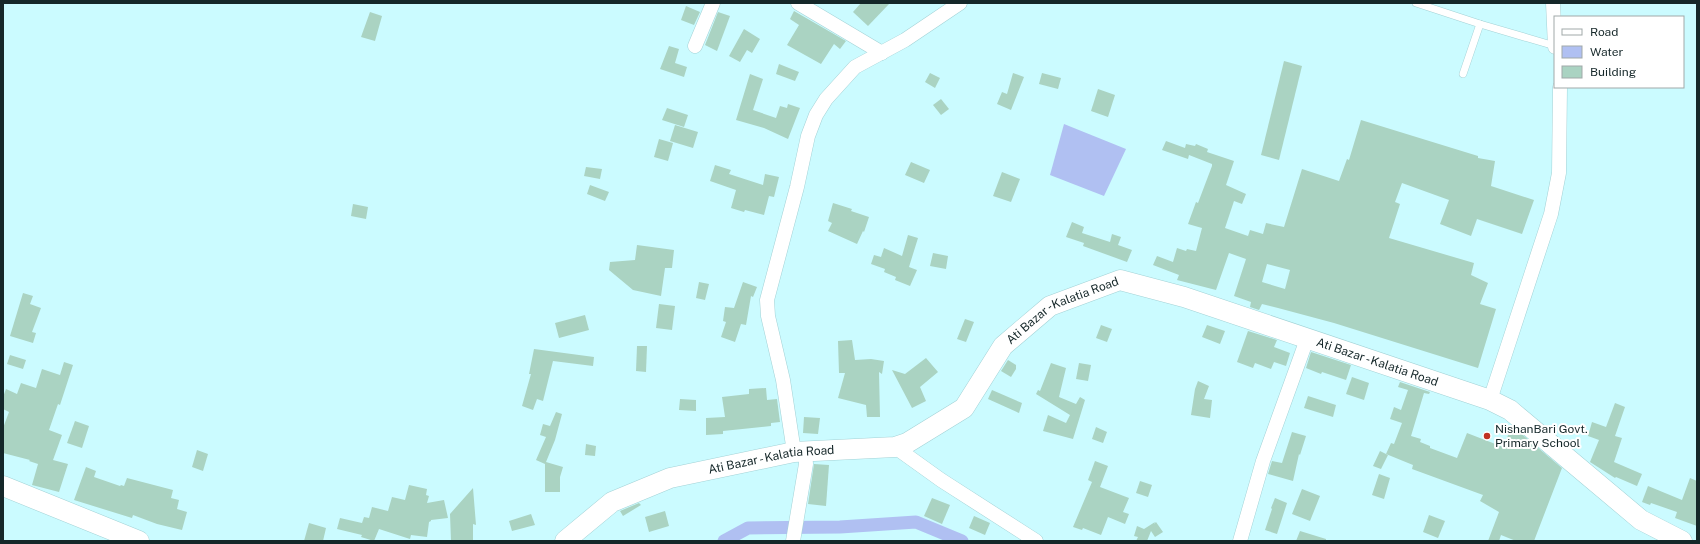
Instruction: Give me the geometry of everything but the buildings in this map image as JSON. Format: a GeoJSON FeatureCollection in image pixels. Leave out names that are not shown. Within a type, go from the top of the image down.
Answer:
{"type":"FeatureCollection","features":[{"type":"Feature","properties":{"kind":"main road","name":"Ati Bazar - Kalatia Road"},"geometry":{"type":"LineString","coordinates":[[567,540],[612,502],[670,478],[799,451],[895,447],[907,443],[964,408],[1003,346],[1050,306],[1120,280],[1184,297],[1490,400],[1510,410],[1641,520],[1682,541]]}},
{"type":"Feature","properties":{"kind":"main road"},"geometry":{"type":"LineString","coordinates":[[3,486],[139,541]]}},
{"type":"Feature","properties":{"kind":"street"},"geometry":{"type":"LineString","coordinates":[[695,46],[713,3]]}},
{"type":"Feature","properties":{"kind":"street"},"geometry":{"type":"LineString","coordinates":[[798,3],[882,53]]}},
{"type":"Feature","properties":{"kind":"street"},"geometry":{"type":"LineString","coordinates":[[793,541],[806,464],[799,451],[768,316],[767,300],[797,187],[808,136],[816,115],[826,99],[855,67],[927,26],[960,3]]}},
{"type":"Feature","properties":{"kind":"street"},"geometry":{"type":"LineString","coordinates":[[1553,3],[1554,24]]}},
{"type":"Feature","properties":{"kind":"street"},"geometry":{"type":"LineString","coordinates":[[1490,400],[1550,214],[1559,173],[1560,88]]}},
{"type":"Feature","properties":{"kind":"street"},"geometry":{"type":"LineString","coordinates":[[1240,541],[1263,461],[1306,339]]}},
{"type":"Feature","properties":{"kind":"street"},"geometry":{"type":"LineString","coordinates":[[895,447],[941,480],[1036,541]]}},
{"type":"Feature","properties":{"kind":"lane"},"geometry":{"type":"LineString","coordinates":[[1416,3],[1554,46]]}},
{"type":"Feature","properties":{"kind":"lane"},"geometry":{"type":"LineString","coordinates":[[1463,74],[1480,24]]}},
{"type":"Feature","properties":{"kind":"water"},"geometry":{"type":"Polygon","coordinates":[[[1064,124],[1126,149],[1104,196],[1050,175],[1064,124]]]}},
{"type":"Feature","properties":{"kind":"waterway"},"geometry":{"type":"LineString","coordinates":[[724,541],[748,528],[840,527],[916,522],[962,541]]}},
{"type":"Feature","properties":{"kind":"place","name":"NishanBari Govt. Primary School"},"geometry":{"type":"Point","coordinates":[1487,436]}}]}
